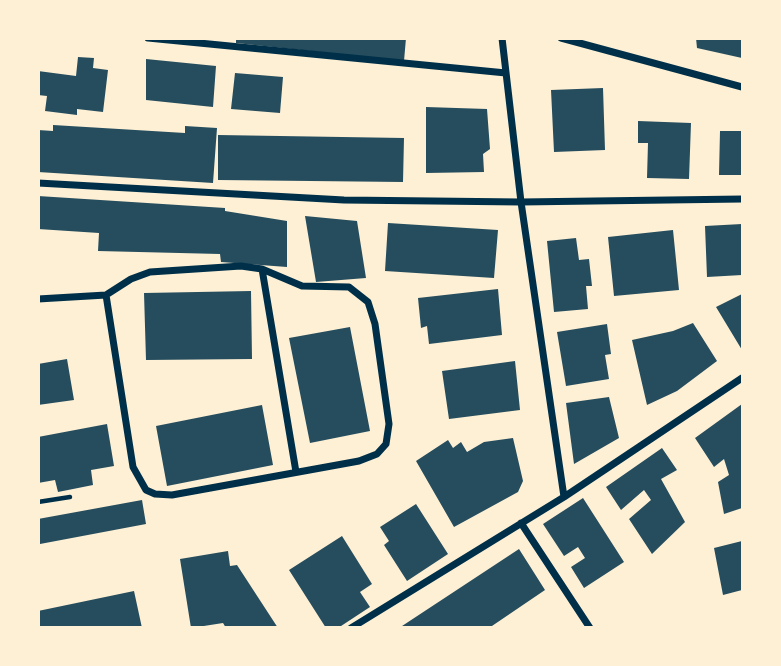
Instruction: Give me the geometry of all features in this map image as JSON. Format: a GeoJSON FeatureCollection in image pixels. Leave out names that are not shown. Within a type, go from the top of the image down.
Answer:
{"type":"FeatureCollection","features":[{"type":"Feature","properties":{"kind":"street"},"geometry":{"type":"LineString","coordinates":[[148,38],[506,73]]}},
{"type":"Feature","properties":{"kind":"street"},"geometry":{"type":"LineString","coordinates":[[502,38],[521,202],[564,497]]}},
{"type":"Feature","properties":{"kind":"street"},"geometry":{"type":"LineString","coordinates":[[561,38],[743,88]]}},
{"type":"Feature","properties":{"kind":"street"},"geometry":{"type":"LineString","coordinates":[[38,183],[344,200],[521,202],[743,199]]}},
{"type":"Feature","properties":{"kind":"street"},"geometry":{"type":"LineString","coordinates":[[38,299],[106,295],[131,279],[150,272],[241,266],[262,269],[302,286],[341,286],[356,291],[368,302],[375,324],[389,424],[386,444],[366,460],[172,495],[155,494],[146,490],[133,467],[106,295]]}},
{"type":"Feature","properties":{"kind":"street"},"geometry":{"type":"LineString","coordinates":[[262,269],[296,472]]}},
{"type":"Feature","properties":{"kind":"street"},"geometry":{"type":"LineString","coordinates":[[351,628],[564,497],[743,378]]}},
{"type":"Feature","properties":{"kind":"street"},"geometry":{"type":"LineString","coordinates":[[521,523],[590,628]]}},
{"type":"Feature","properties":{"kind":"path"},"geometry":{"type":"LineString","coordinates":[[38,502],[70,497]]}},
{"type":"Feature","properties":{"kind":"building"},"geometry":{"type":"Polygon","coordinates":[[[236,38],[406,38],[404,61],[236,43],[236,38]]]}},
{"type":"Feature","properties":{"kind":"building"},"geometry":{"type":"Polygon","coordinates":[[[696,38],[742,38],[742,58],[697,48],[696,38]]]}},
{"type":"Feature","properties":{"kind":"building"},"geometry":{"type":"Polygon","coordinates":[[[78,57],[94,58],[93,68],[108,70],[103,112],[77,109],[77,115],[45,111],[47,96],[38,95],[38,71],[76,76],[78,57]]]}},
{"type":"Feature","properties":{"kind":"building"},"geometry":{"type":"Polygon","coordinates":[[[146,59],[216,66],[213,107],[146,100],[146,59]]]}},
{"type":"Feature","properties":{"kind":"building"},"geometry":{"type":"Polygon","coordinates":[[[235,73],[283,77],[280,113],[231,109],[235,73]]]}},
{"type":"Feature","properties":{"kind":"building"},"geometry":{"type":"Polygon","coordinates":[[[603,88],[605,150],[554,152],[551,90],[603,88]]]}},
{"type":"Feature","properties":{"kind":"building"},"geometry":{"type":"Polygon","coordinates":[[[426,107],[487,109],[490,149],[483,154],[484,172],[426,173],[426,107]]]}},
{"type":"Feature","properties":{"kind":"building"},"geometry":{"type":"Polygon","coordinates":[[[638,121],[691,123],[689,179],[647,178],[648,143],[638,143],[638,121]]]}},
{"type":"Feature","properties":{"kind":"building"},"geometry":{"type":"Polygon","coordinates":[[[53,125],[185,133],[185,126],[217,128],[213,183],[38,172],[38,130],[53,131],[53,125]]]}},
{"type":"Feature","properties":{"kind":"building"},"geometry":{"type":"Polygon","coordinates":[[[720,131],[742,131],[742,175],[719,175],[720,131]]]}},
{"type":"Feature","properties":{"kind":"building"},"geometry":{"type":"Polygon","coordinates":[[[218,135],[404,138],[403,182],[218,180],[218,135]]]}},
{"type":"Feature","properties":{"kind":"building"},"geometry":{"type":"Polygon","coordinates":[[[38,196],[225,208],[225,211],[287,221],[287,267],[221,262],[220,254],[98,251],[99,233],[38,229],[38,196]]]}},
{"type":"Feature","properties":{"kind":"building"},"geometry":{"type":"Polygon","coordinates":[[[305,216],[357,221],[366,278],[316,282],[305,216]]]}},
{"type":"Feature","properties":{"kind":"building"},"geometry":{"type":"Polygon","coordinates":[[[388,223],[498,230],[494,278],[385,271],[388,223]]]}},
{"type":"Feature","properties":{"kind":"building"},"geometry":{"type":"Polygon","coordinates":[[[742,224],[742,275],[707,277],[705,226],[742,224]]]}},
{"type":"Feature","properties":{"kind":"building"},"geometry":{"type":"Polygon","coordinates":[[[673,230],[679,290],[614,296],[608,237],[673,230]]]}},
{"type":"Feature","properties":{"kind":"building"},"geometry":{"type":"Polygon","coordinates":[[[576,238],[579,260],[589,259],[592,286],[586,286],[588,309],[554,312],[547,241],[576,238]]]}},
{"type":"Feature","properties":{"kind":"building"},"geometry":{"type":"Polygon","coordinates":[[[498,289],[502,335],[429,344],[427,326],[421,328],[418,298],[498,289]]]}},
{"type":"Feature","properties":{"kind":"building"},"geometry":{"type":"Polygon","coordinates":[[[251,291],[252,359],[146,360],[144,293],[251,291]]]}},
{"type":"Feature","properties":{"kind":"building"},"geometry":{"type":"Polygon","coordinates":[[[742,294],[742,350],[716,307],[742,294]]]}},
{"type":"Feature","properties":{"kind":"building"},"geometry":{"type":"Polygon","coordinates":[[[693,323],[717,361],[677,391],[647,405],[632,340],[673,331],[693,323]]]}},
{"type":"Feature","properties":{"kind":"building"},"geometry":{"type":"Polygon","coordinates":[[[607,324],[611,354],[605,355],[609,379],[566,386],[557,332],[607,324]]]}},
{"type":"Feature","properties":{"kind":"building"},"geometry":{"type":"Polygon","coordinates":[[[350,327],[370,431],[310,443],[289,338],[350,327]]]}},
{"type":"Feature","properties":{"kind":"building"},"geometry":{"type":"Polygon","coordinates":[[[67,359],[74,400],[38,405],[38,364],[67,359]]]}},
{"type":"Feature","properties":{"kind":"building"},"geometry":{"type":"Polygon","coordinates":[[[515,361],[520,410],[449,419],[442,371],[515,361]]]}},
{"type":"Feature","properties":{"kind":"building"},"geometry":{"type":"Polygon","coordinates":[[[609,397],[619,438],[574,464],[566,403],[609,397]]]}},
{"type":"Feature","properties":{"kind":"building"},"geometry":{"type":"Polygon","coordinates":[[[742,404],[742,508],[724,514],[718,482],[729,475],[724,459],[714,467],[695,438],[742,404]]]}},
{"type":"Feature","properties":{"kind":"building"},"geometry":{"type":"Polygon","coordinates":[[[262,405],[273,465],[167,486],[156,426],[262,405]]]}},
{"type":"Feature","properties":{"kind":"building"},"geometry":{"type":"Polygon","coordinates":[[[107,424],[114,466],[91,470],[93,485],[58,492],[55,480],[38,483],[38,437],[107,424]]]}},
{"type":"Feature","properties":{"kind":"building"},"geometry":{"type":"Polygon","coordinates":[[[513,438],[523,481],[518,492],[454,527],[416,461],[448,440],[453,448],[461,442],[467,452],[484,442],[513,438]]]}},
{"type":"Feature","properties":{"kind":"building"},"geometry":{"type":"Polygon","coordinates":[[[662,448],[677,470],[661,479],[685,522],[652,554],[629,519],[651,500],[644,490],[621,510],[606,487],[662,448]]]}},
{"type":"Feature","properties":{"kind":"building"},"geometry":{"type":"Polygon","coordinates":[[[583,498],[624,562],[584,588],[571,567],[585,558],[578,547],[564,556],[543,524],[583,498]]]}},
{"type":"Feature","properties":{"kind":"building"},"geometry":{"type":"Polygon","coordinates":[[[142,500],[146,524],[40,544],[38,519],[142,500]]]}},
{"type":"Feature","properties":{"kind":"building"},"geometry":{"type":"Polygon","coordinates":[[[416,504],[448,554],[407,581],[384,545],[389,541],[380,527],[416,504]]]}},
{"type":"Feature","properties":{"kind":"building"},"geometry":{"type":"Polygon","coordinates":[[[342,536],[372,584],[360,592],[370,607],[338,628],[326,628],[289,570],[342,536]]]}},
{"type":"Feature","properties":{"kind":"building"},"geometry":{"type":"Polygon","coordinates":[[[742,541],[742,590],[723,595],[714,548],[742,541]]]}},
{"type":"Feature","properties":{"kind":"building"},"geometry":{"type":"Polygon","coordinates":[[[519,549],[545,590],[489,628],[399,628],[519,549]]]}},
{"type":"Feature","properties":{"kind":"building"},"geometry":{"type":"Polygon","coordinates":[[[228,551],[230,566],[237,565],[278,628],[226,628],[223,623],[191,628],[180,559],[228,551]]]}},
{"type":"Feature","properties":{"kind":"building"},"geometry":{"type":"Polygon","coordinates":[[[134,591],[142,628],[38,628],[38,611],[134,591]]]}}]}
